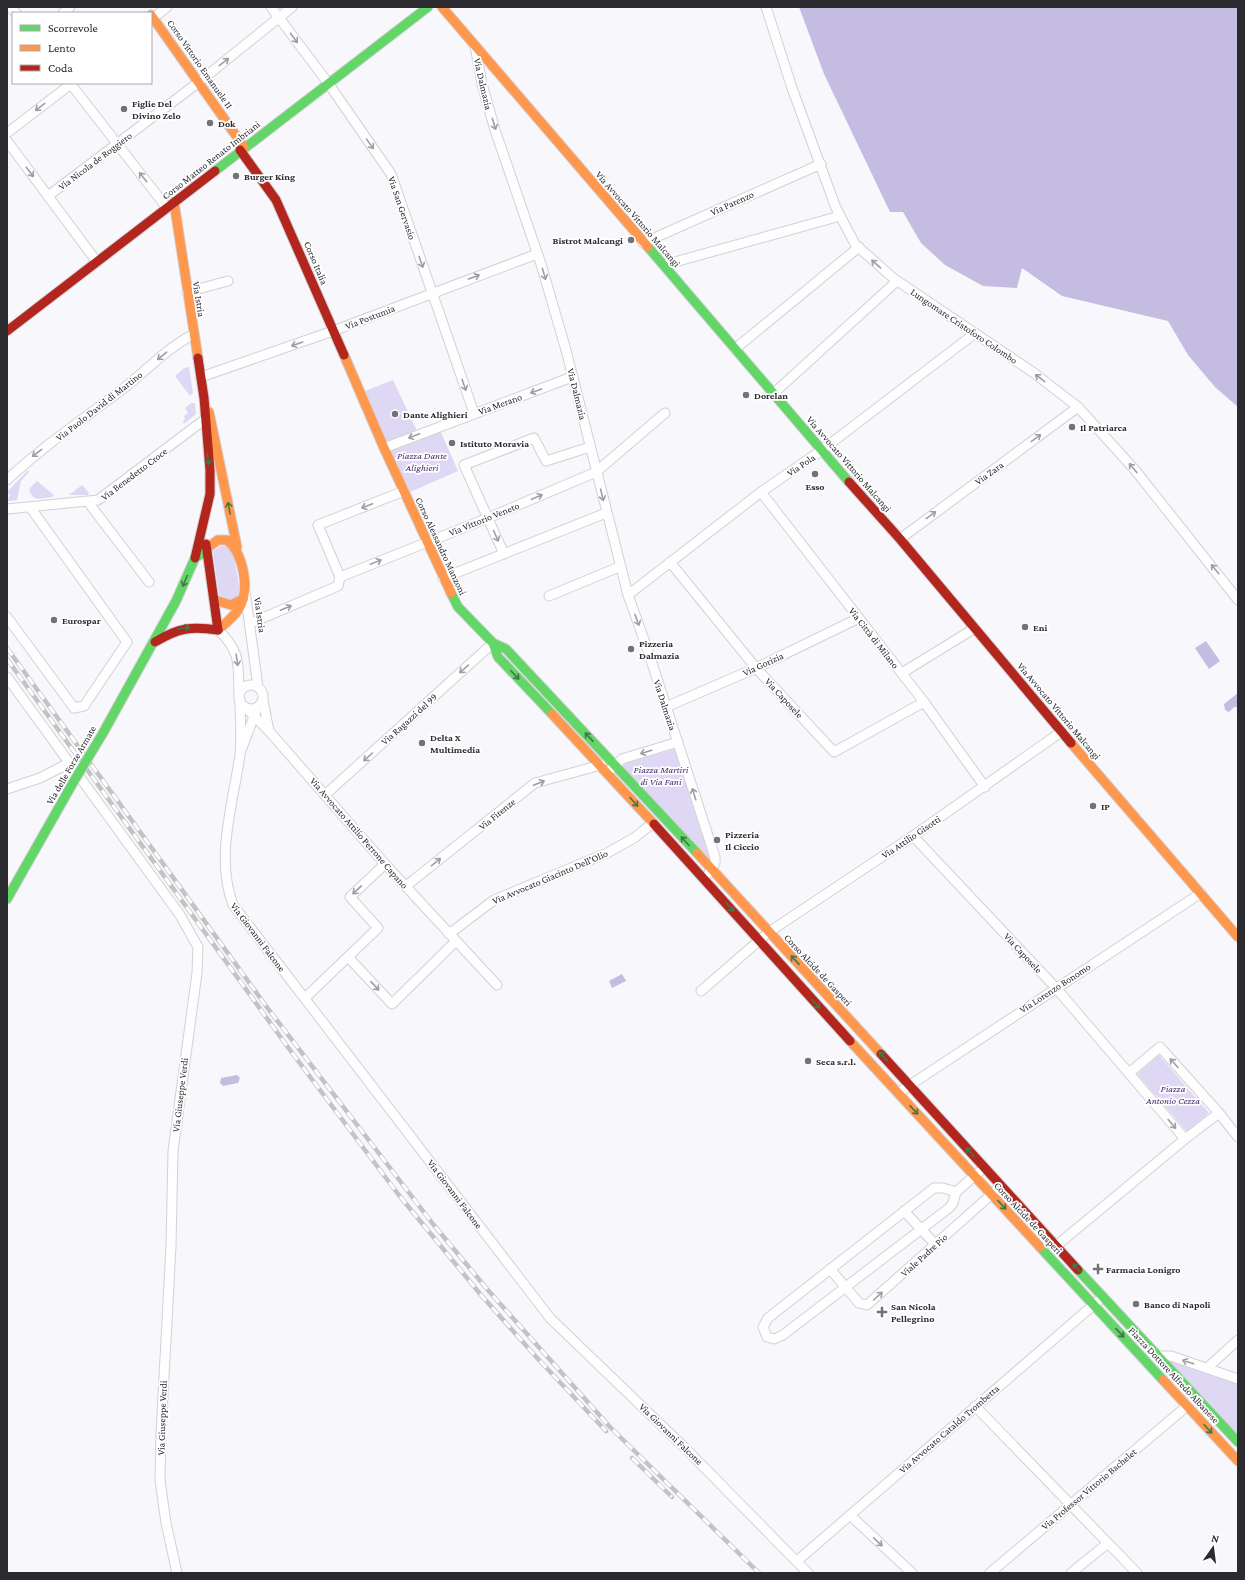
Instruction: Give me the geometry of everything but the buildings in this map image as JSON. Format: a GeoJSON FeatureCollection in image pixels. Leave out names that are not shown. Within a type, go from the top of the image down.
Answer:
{"type":"FeatureCollection","features":[{"type":"Feature","properties":{"kind":"street"},"geometry":{"type":"LineString","coordinates":[[152,15],[167,7]]}},
{"type":"Feature","properties":{"kind":"street","name":"Via San Gervasio"},"geometry":{"type":"LineString","coordinates":[[271,7],[328,83],[391,174],[474,413]]}},
{"type":"Feature","properties":{"kind":"street","name":"Via Nicola de Roggiero"},"geometry":{"type":"LineString","coordinates":[[48,196],[199,82],[292,7]]}},
{"type":"Feature","properties":{"kind":"street","name":"Corso Matteo Renato Imbriani"},"geometry":{"type":"LineString","coordinates":[[7,330],[98,262],[242,149],[428,7]]}},
{"type":"Feature","properties":{"kind":"street","name":"Via Avvocato Vittorio Malcangi"},"geometry":{"type":"LineString","coordinates":[[442,7],[643,243],[664,265],[822,450],[900,538],[1061,732],[1238,937]]}},
{"type":"Feature","properties":{"kind":"street","name":"Lungomare Cristoforo Colombo"},"geometry":{"type":"LineString","coordinates":[[766,7],[792,88],[840,216],[846,230],[859,247],[896,281],[1034,373],[1078,407],[1135,470],[1224,580],[1238,600]]}},
{"type":"Feature","properties":{"kind":"street","name":"Corso Vittorio Emanuele II"},"geometry":{"type":"LineString","coordinates":[[152,17],[199,82],[242,149]]}},
{"type":"Feature","properties":{"kind":"street","name":"Via Dalmazia"},"geometry":{"type":"LineString","coordinates":[[475,46],[482,84],[493,123],[537,254],[572,377],[619,567],[678,742]]}},
{"type":"Feature","properties":{"kind":"street"},"geometry":{"type":"LineString","coordinates":[[7,133],[69,84]]}},
{"type":"Feature","properties":{"kind":"street"},"geometry":{"type":"LineString","coordinates":[[71,84],[117,145],[170,205]]}},
{"type":"Feature","properties":{"kind":"street"},"geometry":{"type":"LineString","coordinates":[[7,141],[98,262]]}},
{"type":"Feature","properties":{"kind":"street","name":"Corso Italia"},"geometry":{"type":"LineString","coordinates":[[242,149],[282,212],[384,448]]}},
{"type":"Feature","properties":{"kind":"street","name":"Via Parenzo"},"geometry":{"type":"LineString","coordinates":[[643,243],[821,164]]}},
{"type":"Feature","properties":{"kind":"street","name":"Via Istria"},"geometry":{"type":"LineString","coordinates":[[170,205],[187,292],[201,377],[210,470],[210,494],[195,558]]}},
{"type":"Feature","properties":{"kind":"street"},"geometry":{"type":"LineString","coordinates":[[664,265],[840,216]]}},
{"type":"Feature","properties":{"kind":"street"},"geometry":{"type":"LineString","coordinates":[[735,349],[859,247]]}},
{"type":"Feature","properties":{"kind":"street","name":"Via Postumia"},"geometry":{"type":"LineString","coordinates":[[201,377],[333,331],[432,292],[537,254]]}},
{"type":"Feature","properties":{"kind":"street"},"geometry":{"type":"LineString","coordinates":[[187,292],[228,281]]}},
{"type":"Feature","properties":{"kind":"street"},"geometry":{"type":"LineString","coordinates":[[774,393],[896,281]]}},
{"type":"Feature","properties":{"kind":"street","name":"Via Paolo David di Martino"},"geometry":{"type":"LineString","coordinates":[[7,480],[27,461],[125,387],[178,342],[194,334]]}},
{"type":"Feature","properties":{"kind":"street","name":"Via Pola"},"geometry":{"type":"LineString","coordinates":[[628,595],[761,492],[822,450],[974,334]]}},
{"type":"Feature","properties":{"kind":"street","name":"Via Merano"},"geometry":{"type":"LineString","coordinates":[[384,448],[572,377]]}},
{"type":"Feature","properties":{"kind":"street","name":"Via Istria"},"geometry":{"type":"LineString","coordinates":[[204,398],[212,422],[237,547],[250,623],[258,687]]}},
{"type":"Feature","properties":{"kind":"street","name":"Via Zara"},"geometry":{"type":"LineString","coordinates":[[900,538],[1078,407]]}},
{"type":"Feature","properties":{"kind":"street","name":"Via Vittorio Veneto"},"geometry":{"type":"LineString","coordinates":[[250,623],[338,586],[340,577],[488,518],[596,472],[665,413]]}},
{"type":"Feature","properties":{"kind":"street","name":"Via Benedetto Croce"},"geometry":{"type":"LineString","coordinates":[[7,509],[88,502],[104,498],[204,420]]}},
{"type":"Feature","properties":{"kind":"street"},"geometry":{"type":"LineString","coordinates":[[504,554],[464,465],[534,438],[546,461],[590,448]]}},
{"type":"Feature","properties":{"kind":"street"},"geometry":{"type":"LineString","coordinates":[[340,577],[318,525],[404,492],[384,448]]}},
{"type":"Feature","properties":{"kind":"street","name":"Corso Alessandro Manzoni"},"geometry":{"type":"LineString","coordinates":[[404,492],[443,578],[458,606],[493,643],[506,649],[616,765]]}},
{"type":"Feature","properties":{"kind":"street","name":"Via Città di Milano"},"geometry":{"type":"LineString","coordinates":[[761,492],[902,673],[985,787]]}},
{"type":"Feature","properties":{"kind":"street"},"geometry":{"type":"LineString","coordinates":[[88,502],[149,582]]}},
{"type":"Feature","properties":{"kind":"street"},"geometry":{"type":"LineString","coordinates":[[7,617],[69,703],[78,708],[84,706],[127,642],[30,507]]}},
{"type":"Feature","properties":{"kind":"street"},"geometry":{"type":"LineString","coordinates":[[443,578],[606,513]]}},
{"type":"Feature","properties":{"kind":"street"},"geometry":{"type":"LineString","coordinates":[[202,531],[207,549],[218,630],[228,639],[238,658],[241,701]]}},
{"type":"Feature","properties":{"kind":"street"},"geometry":{"type":"LineString","coordinates":[[195,558],[207,549],[213,541],[221,539],[230,541],[237,547]]}},
{"type":"Feature","properties":{"kind":"street","name":"Via delle Forze Armate"},"geometry":{"type":"LineString","coordinates":[[7,899],[154,643],[176,601],[195,558]]}},
{"type":"Feature","properties":{"kind":"street","name":"Via Caposele"},"geometry":{"type":"LineString","coordinates":[[670,562],[756,668],[834,752],[924,702]]}},
{"type":"Feature","properties":{"kind":"street"},"geometry":{"type":"LineString","coordinates":[[549,596],[619,567]]}},
{"type":"Feature","properties":{"kind":"street"},"geometry":{"type":"LineString","coordinates":[[215,600],[231,606],[244,594]]}},
{"type":"Feature","properties":{"kind":"street","name":"Via Istria"},"geometry":{"type":"LineString","coordinates":[[218,630],[242,604],[244,594]]}},
{"type":"Feature","properties":{"kind":"street","name":"Via Gorizia"},"geometry":{"type":"LineString","coordinates":[[666,706],[756,668],[858,618]]}},
{"type":"Feature","properties":{"kind":"street","name":"Via delle Forze Armate"},"geometry":{"type":"LineString","coordinates":[[154,643],[169,633],[182,627],[200,627],[218,630]]}},
{"type":"Feature","properties":{"kind":"street"},"geometry":{"type":"LineString","coordinates":[[902,673],[975,628]]}},
{"type":"Feature","properties":{"kind":"street","name":"Corso Alessandro Manzoni"},"geometry":{"type":"LineString","coordinates":[[493,643],[498,657],[607,773]]}},
{"type":"Feature","properties":{"kind":"street","name":"Via Ragazzi del 99"},"geometry":{"type":"LineString","coordinates":[[325,795],[493,643]]}},
{"type":"Feature","properties":{"kind":"street","name":"Via Giuseppe Verdi"},"geometry":{"type":"LineString","coordinates":[[7,677],[68,764],[180,915],[198,947],[197,973],[173,1151],[171,1246],[161,1433],[160,1480],[166,1523],[177,1573]]}},
{"type":"Feature","properties":{"kind":"street"},"geometry":{"type":"LineString","coordinates":[[241,701],[246,686],[258,687],[262,693],[260,704],[269,731]]}},
{"type":"Feature","properties":{"kind":"street"},"geometry":{"type":"LineString","coordinates":[[241,701],[251,708],[260,704]]}},
{"type":"Feature","properties":{"kind":"street","name":"Via Avvocato Attilio Perrone Capano"},"geometry":{"type":"LineString","coordinates":[[241,701],[385,864],[497,985]]}},
{"type":"Feature","properties":{"kind":"street","name":"Via Giovanni Falcone"},"geometry":{"type":"LineString","coordinates":[[241,701],[240,753],[224,859],[227,889],[232,905],[550,1318],[685,1448],[808,1573]]}},
{"type":"Feature","properties":{"kind":"street","name":"Via Giovanni Falcone"},"geometry":{"type":"LineString","coordinates":[[240,753],[260,704]]}},
{"type":"Feature","properties":{"kind":"street","name":"Via Attilio Gisotti"},"geometry":{"type":"LineString","coordinates":[[701,991],[769,932],[914,836],[1061,732]]}},
{"type":"Feature","properties":{"kind":"street"},"geometry":{"type":"LineString","coordinates":[[678,742],[715,858],[711,870],[704,878],[607,773],[622,759],[678,742]]}},
{"type":"Feature","properties":{"kind":"street"},"geometry":{"type":"LineString","coordinates":[[7,789],[40,778],[68,764]]}},
{"type":"Feature","properties":{"kind":"street","name":"Via Firenze"},"geometry":{"type":"LineString","coordinates":[[406,886],[535,783],[601,765]]}},
{"type":"Feature","properties":{"kind":"street"},"geometry":{"type":"LineString","coordinates":[[616,765],[711,870]]}},
{"type":"Feature","properties":{"kind":"street","name":"Via Avvocato Giacinto Dell'Olio"},"geometry":{"type":"LineString","coordinates":[[348,957],[392,1004],[453,937],[494,900],[607,853],[634,838],[653,823]]}},
{"type":"Feature","properties":{"kind":"street","name":"Via Caposele"},"geometry":{"type":"LineString","coordinates":[[914,836],[1056,988],[1129,1073]]}},
{"type":"Feature","properties":{"kind":"street"},"geometry":{"type":"LineString","coordinates":[[305,998],[378,928],[350,897],[385,864]]}},
{"type":"Feature","properties":{"kind":"street","name":"Corso Alcide de Gasperi"},"geometry":{"type":"LineString","coordinates":[[711,870],[1103,1297]]}},
{"type":"Feature","properties":{"kind":"street","name":"Corso Alcide de Gasperi"},"geometry":{"type":"LineString","coordinates":[[704,878],[758,940],[1093,1305]]}},
{"type":"Feature","properties":{"kind":"street","name":"Via Lorenzo Bonomo"},"geometry":{"type":"LineString","coordinates":[[909,1084],[1200,893]]}},
{"type":"Feature","properties":{"kind":"street"},"geometry":{"type":"LineString","coordinates":[[1185,1139],[1129,1073],[1160,1047],[1219,1113],[1238,1137]]}},
{"type":"Feature","properties":{"kind":"street"},"geometry":{"type":"LineString","coordinates":[[898,1093],[909,1084]]}},
{"type":"Feature","properties":{"kind":"street"},"geometry":{"type":"LineString","coordinates":[[1056,1246],[1185,1139],[1219,1113]]}},
{"type":"Feature","properties":{"kind":"street"},"geometry":{"type":"LineString","coordinates":[[830,1269],[934,1188],[943,1188],[956,1192],[985,1168]]}},
{"type":"Feature","properties":{"kind":"street","name":"Viale Padre Pio"},"geometry":{"type":"LineString","coordinates":[[956,1192],[953,1203],[949,1208],[846,1288],[778,1338],[770,1338],[764,1333],[763,1327],[768,1318],[830,1269],[846,1288],[859,1303],[867,1305],[1001,1186]]}},
{"type":"Feature","properties":{"kind":"street"},"geometry":{"type":"LineString","coordinates":[[904,1211],[935,1244]]}},
{"type":"Feature","properties":{"kind":"street","name":"Via Avvocato Cataldo Trombetta"},"geometry":{"type":"LineString","coordinates":[[797,1561],[1103,1297]]}},
{"type":"Feature","properties":{"kind":"street","name":"Piazza Dottore Alfredo Albanese"},"geometry":{"type":"LineString","coordinates":[[1103,1297],[1238,1442]]}},
{"type":"Feature","properties":{"kind":"street","name":"Piazza Dottore Alfredo Albanese"},"geometry":{"type":"LineString","coordinates":[[1093,1305],[1238,1461]]}},
{"type":"Feature","properties":{"kind":"street"},"geometry":{"type":"LineString","coordinates":[[1207,1368],[1238,1340]]}},
{"type":"Feature","properties":{"kind":"street","name":"Piazza Dottore Alfredo Albanese"},"geometry":{"type":"LineString","coordinates":[[1157,1356],[1171,1356],[1238,1379]]}},
{"type":"Feature","properties":{"kind":"street"},"geometry":{"type":"LineString","coordinates":[[975,1406],[1137,1573]]}},
{"type":"Feature","properties":{"kind":"street","name":"Via Professor Vittorio Bachelet"},"geometry":{"type":"LineString","coordinates":[[990,1573],[1187,1406]]}},
{"type":"Feature","properties":{"kind":"street"},"geometry":{"type":"LineString","coordinates":[[850,1515],[912,1573]]}},
{"type":"Feature","properties":{"kind":"street"},"geometry":{"type":"LineString","coordinates":[[1071,1573],[1108,1543]]}},
{"type":"Feature","properties":{"kind":"green space"},"geometry":{"type":"Polygon","coordinates":[[[189,367],[193,393],[190,396],[175,376],[184,368],[189,367]]]}},
{"type":"Feature","properties":{"kind":"green space","name":"Piazza Dante Alighieri"},"geometry":{"type":"Polygon","coordinates":[[[393,380],[420,437],[440,430],[458,471],[408,493],[365,391],[393,380]]]}},
{"type":"Feature","properties":{"kind":"green space"},"geometry":{"type":"Polygon","coordinates":[[[191,403],[195,403],[196,414],[184,424],[184,416],[188,413],[185,408],[191,403]]]}},
{"type":"Feature","properties":{"kind":"green space"},"geometry":{"type":"Polygon","coordinates":[[[28,470],[29,472],[21,481],[17,500],[7,501],[10,495],[7,492],[28,470]]]}},
{"type":"Feature","properties":{"kind":"green space"},"geometry":{"type":"Polygon","coordinates":[[[37,481],[54,495],[52,497],[38,499],[33,497],[29,491],[37,481]]]}},
{"type":"Feature","properties":{"kind":"green space"},"geometry":{"type":"Polygon","coordinates":[[[82,485],[89,493],[88,495],[69,495],[82,485]]]}},
{"type":"Feature","properties":{"kind":"green space"},"geometry":{"type":"Polygon","coordinates":[[[221,546],[227,546],[233,551],[240,591],[238,597],[232,600],[219,595],[213,551],[221,546]]]}},
{"type":"Feature","properties":{"kind":"green space","name":"Piazza Martiri di Via Fani"},"geometry":{"type":"Polygon","coordinates":[[[675,749],[709,860],[623,766],[626,763],[675,749]]]}},
{"type":"Feature","properties":{"kind":"green space","name":"Piazza Antonio Cezza"},"geometry":{"type":"Polygon","coordinates":[[[1159,1055],[1209,1113],[1187,1132],[1137,1074],[1159,1055]]]}},
{"type":"Feature","properties":{"kind":"green space"},"geometry":{"type":"Polygon","coordinates":[[[1174,1360],[1238,1384],[1238,1438],[1166,1361],[1174,1360]]]}},
{"type":"Feature","properties":{"kind":"shaded area"},"geometry":{"type":"Polygon","coordinates":[[[799,7],[1238,7],[1238,407],[1215,387],[1188,355],[1168,321],[1062,296],[1022,268],[1017,288],[983,286],[945,265],[921,243],[903,212],[890,212],[824,74],[799,7]]]}},
{"type":"Feature","properties":{"kind":"shaded area"},"geometry":{"type":"Polygon","coordinates":[[[1206,641],[1220,661],[1209,669],[1195,648],[1206,641]]]}},
{"type":"Feature","properties":{"kind":"shaded area"},"geometry":{"type":"Polygon","coordinates":[[[1238,693],[1238,707],[1234,707],[1229,712],[1225,710],[1224,704],[1238,693]]]}},
{"type":"Feature","properties":{"kind":"shaded area"},"geometry":{"type":"Polygon","coordinates":[[[622,974],[626,981],[612,988],[609,981],[622,974]]]}},
{"type":"Feature","properties":{"kind":"shaded area"},"geometry":{"type":"Polygon","coordinates":[[[237,1075],[240,1078],[238,1083],[223,1086],[220,1083],[221,1078],[237,1075]]]}},
{"type":"Feature","properties":{"kind":"railway"},"geometry":{"type":"LineString","coordinates":[[7,648],[266,1006],[433,1224],[487,1289],[610,1427],[759,1573]]}},
{"type":"Feature","properties":{"kind":"railway"},"geometry":{"type":"LineString","coordinates":[[7,659],[287,1046],[398,1194],[481,1295],[539,1360],[606,1431]]}},
{"type":"Feature","properties":{"kind":"railway"},"geometry":{"type":"LineString","coordinates":[[632,1458],[672,1497]]}},
{"type":"Feature","properties":{"kind":"traffic: fast"},"geometry":{"type":"LineString","coordinates":[[215,171],[428,7]]}},
{"type":"Feature","properties":{"kind":"traffic: fast"},"geometry":{"type":"LineString","coordinates":[[648,247],[849,482]]}},
{"type":"Feature","properties":{"kind":"traffic: fast"},"geometry":{"type":"LineString","coordinates":[[103,733],[176,601],[195,558],[207,550]]}},
{"type":"Feature","properties":{"kind":"traffic: fast"},"geometry":{"type":"LineString","coordinates":[[451,593],[458,607],[493,643],[498,657],[552,714]]}},
{"type":"Feature","properties":{"kind":"traffic: fast"},"geometry":{"type":"LineString","coordinates":[[493,643],[506,649],[697,853]]}},
{"type":"Feature","properties":{"kind":"traffic: fast"},"geometry":{"type":"LineString","coordinates":[[74,781],[103,733]]}},
{"type":"Feature","properties":{"kind":"traffic: fast"},"geometry":{"type":"LineString","coordinates":[[7,899],[74,781]]}},
{"type":"Feature","properties":{"kind":"traffic: fast"},"geometry":{"type":"LineString","coordinates":[[1040,1247],[1163,1380]]}},
{"type":"Feature","properties":{"kind":"traffic: fast"},"geometry":{"type":"LineString","coordinates":[[1078,1270],[1238,1442]]}},
{"type":"Feature","properties":{"kind":"traffic: slow"},"geometry":{"type":"LineString","coordinates":[[442,7],[648,247]]}},
{"type":"Feature","properties":{"kind":"traffic: slow"},"geometry":{"type":"LineString","coordinates":[[152,16],[244,147]]}},
{"type":"Feature","properties":{"kind":"traffic: slow"},"geometry":{"type":"LineString","coordinates":[[174,202],[198,358]]}},
{"type":"Feature","properties":{"kind":"traffic: slow"},"geometry":{"type":"LineString","coordinates":[[344,355],[384,448],[451,593]]}},
{"type":"Feature","properties":{"kind":"traffic: slow"},"geometry":{"type":"LineString","coordinates":[[209,412],[237,547]]}},
{"type":"Feature","properties":{"kind":"traffic: slow"},"geometry":{"type":"LineString","coordinates":[[207,548],[218,540],[227,540],[237,553],[243,571],[244,590],[240,607],[218,630]]}},
{"type":"Feature","properties":{"kind":"traffic: slow"},"geometry":{"type":"LineString","coordinates":[[215,600],[231,605],[243,599]]}},
{"type":"Feature","properties":{"kind":"traffic: slow"},"geometry":{"type":"LineString","coordinates":[[552,714],[654,824]]}},
{"type":"Feature","properties":{"kind":"traffic: slow"},"geometry":{"type":"LineString","coordinates":[[1071,743],[1238,937]]}},
{"type":"Feature","properties":{"kind":"traffic: slow"},"geometry":{"type":"LineString","coordinates":[[697,853],[881,1054]]}},
{"type":"Feature","properties":{"kind":"traffic: slow"},"geometry":{"type":"LineString","coordinates":[[850,1041],[1040,1247]]}},
{"type":"Feature","properties":{"kind":"traffic: slow"},"geometry":{"type":"LineString","coordinates":[[1163,1380],[1238,1461]]}},
{"type":"Feature","properties":{"kind":"traffic: jam"},"geometry":{"type":"LineString","coordinates":[[240,150],[276,200],[344,355]]}},
{"type":"Feature","properties":{"kind":"traffic: jam"},"geometry":{"type":"LineString","coordinates":[[7,331],[215,171]]}},
{"type":"Feature","properties":{"kind":"traffic: jam"},"geometry":{"type":"LineString","coordinates":[[195,558],[210,494],[210,470],[204,398],[198,358]]}},
{"type":"Feature","properties":{"kind":"traffic: jam"},"geometry":{"type":"LineString","coordinates":[[849,482],[900,539],[1071,743]]}},
{"type":"Feature","properties":{"kind":"traffic: jam"},"geometry":{"type":"LineString","coordinates":[[206,544],[218,630]]}},
{"type":"Feature","properties":{"kind":"traffic: jam"},"geometry":{"type":"LineString","coordinates":[[155,642],[163,637],[185,629],[200,628],[218,630]]}},
{"type":"Feature","properties":{"kind":"traffic: jam"},"geometry":{"type":"LineString","coordinates":[[654,824],[850,1041]]}},
{"type":"Feature","properties":{"kind":"traffic: jam"},"geometry":{"type":"LineString","coordinates":[[881,1054],[1078,1270]]}},
{"type":"Feature","properties":{"kind":"place","name":"Figlie Del Divino Zelo"},"geometry":{"type":"Point","coordinates":[124,109]}},
{"type":"Feature","properties":{"kind":"place","name":"Dok"},"geometry":{"type":"Point","coordinates":[210,123]}},
{"type":"Feature","properties":{"kind":"place","name":"Burger King"},"geometry":{"type":"Point","coordinates":[236,176]}},
{"type":"Feature","properties":{"kind":"place","name":"Bistrot Malcangi"},"geometry":{"type":"Point","coordinates":[631,240]}},
{"type":"Feature","properties":{"kind":"place","name":"Dorelan"},"geometry":{"type":"Point","coordinates":[746,395]}},
{"type":"Feature","properties":{"kind":"place","name":"Dante Alighieri"},"geometry":{"type":"Point","coordinates":[395,414]}},
{"type":"Feature","properties":{"kind":"place","name":"Il Patriarca"},"geometry":{"type":"Point","coordinates":[1072,427]}},
{"type":"Feature","properties":{"kind":"place","name":"Istituto Moravia"},"geometry":{"type":"Point","coordinates":[452,443]}},
{"type":"Feature","properties":{"kind":"place","name":"Esso"},"geometry":{"type":"Point","coordinates":[815,474]}},
{"type":"Feature","properties":{"kind":"place","name":"Eurospar"},"geometry":{"type":"Point","coordinates":[54,620]}},
{"type":"Feature","properties":{"kind":"place","name":"Eni"},"geometry":{"type":"Point","coordinates":[1025,627]}},
{"type":"Feature","properties":{"kind":"place","name":"Pizzeria Dalmazia"},"geometry":{"type":"Point","coordinates":[631,649]}},
{"type":"Feature","properties":{"kind":"place","name":"Delta X Multimedia"},"geometry":{"type":"Point","coordinates":[422,743]}},
{"type":"Feature","properties":{"kind":"place","name":"IP"},"geometry":{"type":"Point","coordinates":[1093,806]}},
{"type":"Feature","properties":{"kind":"place","name":"Pizzeria Il Ciccio"},"geometry":{"type":"Point","coordinates":[717,840]}},
{"type":"Feature","properties":{"kind":"place","name":"Seca s.r.l."},"geometry":{"type":"Point","coordinates":[808,1061]}},
{"type":"Feature","properties":{"kind":"place","name":"Farmacia Lonigro"},"geometry":{"type":"Point","coordinates":[1098,1269]}},
{"type":"Feature","properties":{"kind":"place","name":"Banco di Napoli"},"geometry":{"type":"Point","coordinates":[1136,1304]}},
{"type":"Feature","properties":{"kind":"place","name":"San Nicola Pellegrino"},"geometry":{"type":"Point","coordinates":[882,1312]}}]}
